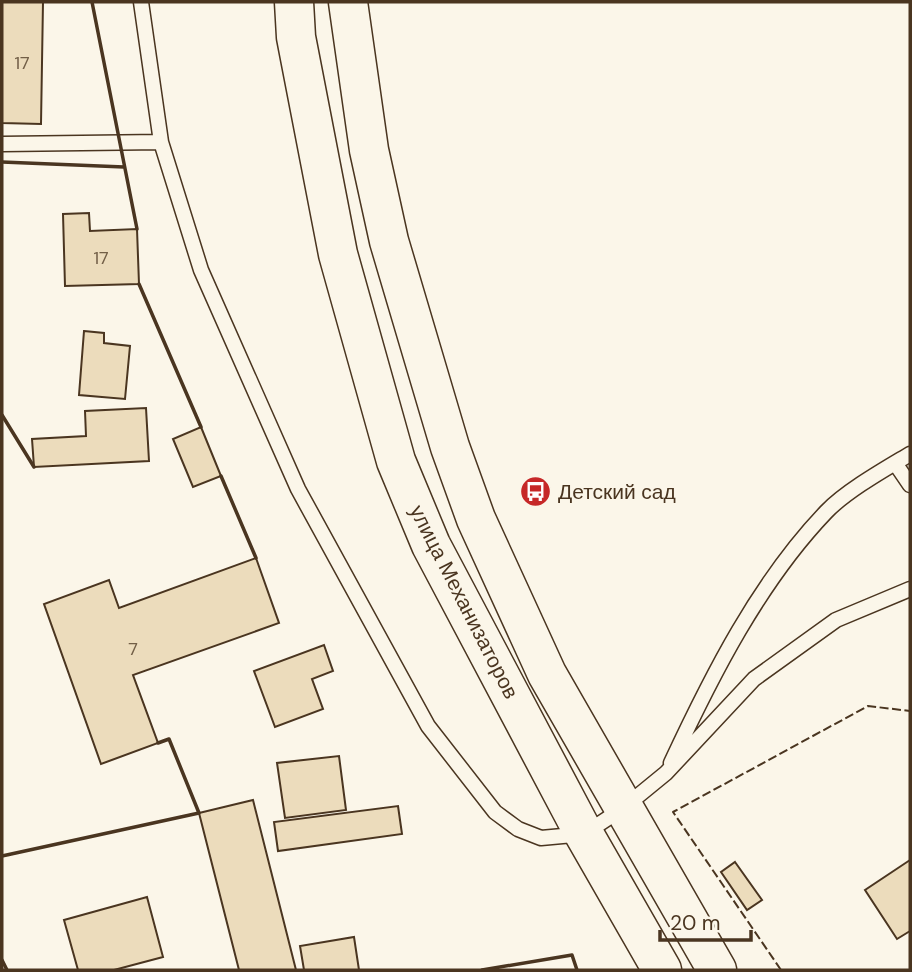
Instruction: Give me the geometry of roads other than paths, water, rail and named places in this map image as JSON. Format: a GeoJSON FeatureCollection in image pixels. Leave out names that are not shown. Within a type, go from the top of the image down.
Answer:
{"type":"FeatureCollection","features":[{"type":"Feature","properties":{"kind":"main road","name":"улица Механизаторов"},"geometry":{"type":"LineString","coordinates":[[294,2],[296,37],[338,254],[396,461],[431,545],[584,834],[662,970]]}},
{"type":"Feature","properties":{"kind":"main road","name":"улица Механизаторов"},"geometry":{"type":"LineString","coordinates":[[348,2],[369,150],[383,215],[450,447],[476,519],[548,674],[622,809],[717,970]]}},
{"type":"Feature","properties":{"kind":"lane"},"geometry":{"type":"LineString","coordinates":[[141,2],[161,142],[201,270],[298,489],[428,726],[495,812],[518,829],[541,838],[584,834],[622,809],[666,773],[754,679],[836,620],[910,589]]}},
{"type":"Feature","properties":{"kind":"lane"},"geometry":{"type":"LineString","coordinates":[[2,144],[161,142]]}},
{"type":"Feature","properties":{"kind":"lane"},"geometry":{"type":"LineString","coordinates":[[666,773],[701,698],[773,577],[828,510],[910,454]]}},
{"type":"Feature","properties":{"kind":"lane"},"geometry":{"type":"LineString","coordinates":[[895,463],[910,485]]}},
{"type":"Feature","properties":{"kind":"place","name":"Детский сад"},"geometry":{"type":"Point","coordinates":[535,492]}}]}
